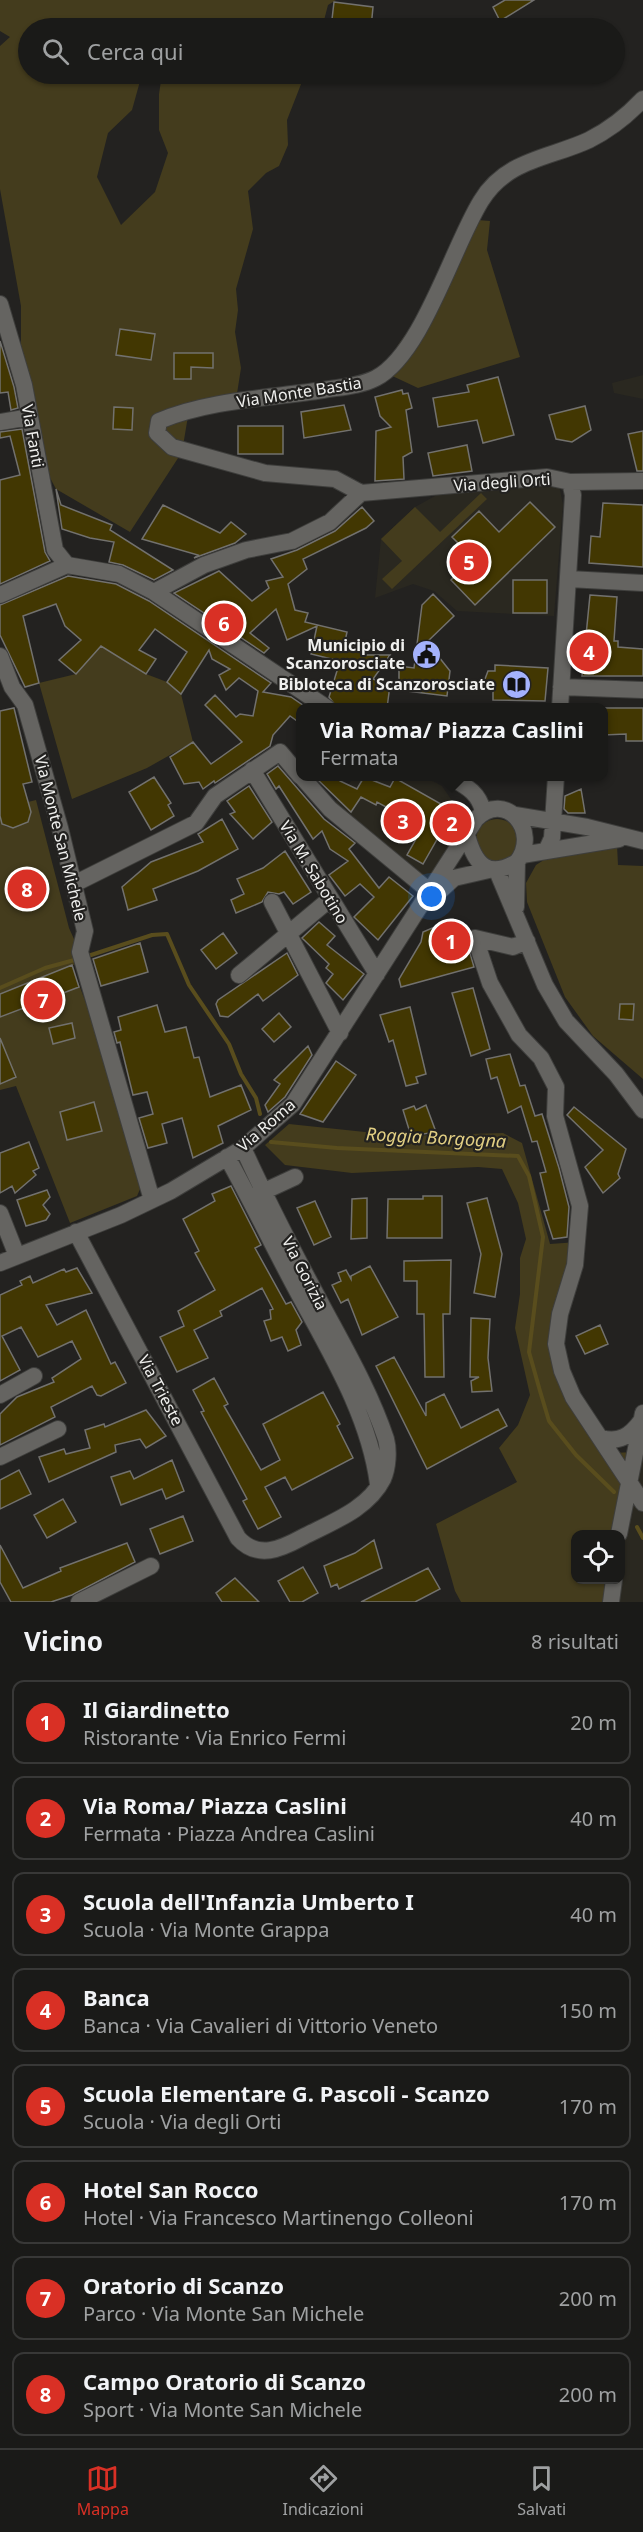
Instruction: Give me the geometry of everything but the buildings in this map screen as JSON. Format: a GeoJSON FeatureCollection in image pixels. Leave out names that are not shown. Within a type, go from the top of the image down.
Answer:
{"type":"FeatureCollection","features":[{"type":"Feature","properties":{"kind":"street","name":"Via Monte Bastia"},"geometry":{"type":"LineString","coordinates":[[361,493],[335,479],[265,473],[172,447],[157,433],[156,427],[159,421],[168,417],[223,404],[361,383],[392,368],[425,319],[482,199],[507,174],[538,156],[587,141],[622,122],[643,99]]}},
{"type":"Feature","properties":{"kind":"street","name":"Via Fanti"},"geometry":{"type":"LineString","coordinates":[[0,304],[24,385],[55,550],[67,566]]}},
{"type":"Feature","properties":{"kind":"street"},"geometry":{"type":"LineString","coordinates":[[0,422],[30,417]]}},
{"type":"Feature","properties":{"kind":"street","name":"Via degli Orti"},"geometry":{"type":"LineString","coordinates":[[361,493],[547,477],[570,482],[643,481]]}},
{"type":"Feature","properties":{"kind":"street"},"geometry":{"type":"LineString","coordinates":[[560,703],[573,495],[570,482]]}},
{"type":"Feature","properties":{"kind":"street"},"geometry":{"type":"LineString","coordinates":[[154,592],[204,565],[246,550],[292,541],[330,522],[361,493]]}},
{"type":"Feature","properties":{"kind":"street"},"geometry":{"type":"LineString","coordinates":[[0,595],[67,566],[119,574],[154,592],[316,703]]}},
{"type":"Feature","properties":{"kind":"street"},"geometry":{"type":"LineString","coordinates":[[569,579],[643,584]]}},
{"type":"Feature","properties":{"kind":"street","name":"Via Monte San Michele"},"geometry":{"type":"LineString","coordinates":[[0,656],[12,687],[25,705],[85,931],[81,956],[152,1200]]}},
{"type":"Feature","properties":{"kind":"street"},"geometry":{"type":"LineString","coordinates":[[561,687],[643,690]]}},
{"type":"Feature","properties":{"kind":"street"},"geometry":{"type":"LineString","coordinates":[[74,884],[196,823],[215,796],[280,752],[296,770]]}},
{"type":"Feature","properties":{"kind":"street","name":"Via M. Sabotino"},"geometry":{"type":"LineString","coordinates":[[252,770],[376,974]]}},
{"type":"Feature","properties":{"kind":"street"},"geometry":{"type":"LineString","coordinates":[[305,781],[330,809],[428,890]]}},
{"type":"Feature","properties":{"kind":"street"},"geometry":{"type":"LineString","coordinates":[[456,781],[473,790],[480,799],[483,811],[467,835],[474,856],[493,870],[516,911],[545,985],[566,1020],[636,1093],[643,1110]]}},
{"type":"Feature","properties":{"kind":"street"},"geometry":{"type":"LineString","coordinates":[[547,849],[552,838],[556,781]]}},
{"type":"Feature","properties":{"kind":"street"},"geometry":{"type":"LineString","coordinates":[[483,811],[502,809],[515,815],[552,820],[635,840]]}},
{"type":"Feature","properties":{"kind":"street"},"geometry":{"type":"LineString","coordinates":[[515,815],[525,833],[520,858],[516,911]]}},
{"type":"Feature","properties":{"kind":"street","name":"Via Roma"},"geometry":{"type":"LineString","coordinates":[[0,1263],[152,1200],[243,1148],[293,1104],[419,910],[428,890],[467,835]]}},
{"type":"Feature","properties":{"kind":"street"},"geometry":{"type":"LineString","coordinates":[[493,870],[547,849],[635,840]]}},
{"type":"Feature","properties":{"kind":"street","name":"Via Roma"},"geometry":{"type":"LineString","coordinates":[[419,910],[454,878],[493,870]]}},
{"type":"Feature","properties":{"kind":"street"},"geometry":{"type":"LineString","coordinates":[[238,975],[330,899]]}},
{"type":"Feature","properties":{"kind":"street"},"geometry":{"type":"LineString","coordinates":[[272,902],[340,1033]]}},
{"type":"Feature","properties":{"kind":"street"},"geometry":{"type":"LineString","coordinates":[[527,941],[513,947],[475,938],[490,983],[519,1035],[541,1058],[556,1087],[555,1116],[580,1206],[575,1265],[560,1314],[556,1344],[562,1371],[573,1396],[643,1503]]}},
{"type":"Feature","properties":{"kind":"street","name":"Via Gorizia"},"geometry":{"type":"LineString","coordinates":[[243,1148],[256,1196]]}},
{"type":"Feature","properties":{"kind":"street","name":"Via Gorizia"},"geometry":{"type":"LineString","coordinates":[[227,1157],[256,1196],[386,1441],[381,1455],[386,1469],[378,1485],[358,1507],[289,1544],[265,1552],[246,1547]]}},
{"type":"Feature","properties":{"kind":"street"},"geometry":{"type":"LineString","coordinates":[[256,1196],[296,1177]]}},
{"type":"Feature","properties":{"kind":"street"},"geometry":{"type":"LineString","coordinates":[[0,1213],[17,1256]]}},
{"type":"Feature","properties":{"kind":"street","name":"Via Trieste"},"geometry":{"type":"LineString","coordinates":[[76,1232],[233,1530],[246,1547]]}},
{"type":"Feature","properties":{"kind":"street"},"geometry":{"type":"LineString","coordinates":[[0,1395],[34,1376]]}},
{"type":"Feature","properties":{"kind":"street"},"geometry":{"type":"LineString","coordinates":[[601,1438],[612,1441],[632,1434],[642,1417]]}},
{"type":"Feature","properties":{"kind":"street"},"geometry":{"type":"LineString","coordinates":[[620,1530],[642,1417]]}},
{"type":"Feature","properties":{"kind":"street"},"geometry":{"type":"LineString","coordinates":[[0,1457],[58,1430]]}},
{"type":"Feature","properties":{"kind":"street"},"geometry":{"type":"LineString","coordinates":[[79,1602],[152,1566]]}},
{"type":"Feature","properties":{"kind":"street"},"geometry":{"type":"LineString","coordinates":[[611,1602],[613,1584]]}},
{"type":"Feature","properties":{"kind":"shaded area"},"geometry":{"type":"Polygon","coordinates":[[[0,0],[336,0],[328,5],[325,18],[18,18],[18,84],[139,84],[132,110],[108,133],[97,177],[121,225],[155,192],[168,153],[159,130],[160,84],[301,84],[287,120],[288,145],[279,166],[266,173],[248,191],[253,229],[236,289],[238,310],[235,332],[241,368],[236,400],[189,410],[182,452],[130,532],[56,489],[47,472],[21,345],[21,306],[0,189],[0,46],[10,37],[0,31],[0,0]]]}},
{"type":"Feature","properties":{"kind":"shaded area"},"geometry":{"type":"Polygon","coordinates":[[[465,219],[490,221],[487,250],[520,357],[418,388],[386,373],[398,345],[420,314],[465,219]]]}},
{"type":"Feature","properties":{"kind":"shaded area"},"geometry":{"type":"Polygon","coordinates":[[[643,375],[643,399],[614,393],[612,383],[643,375]]]}},
{"type":"Feature","properties":{"kind":"shaded area"},"geometry":{"type":"Polygon","coordinates":[[[559,485],[563,505],[554,616],[457,611],[434,591],[413,584],[375,598],[381,539],[415,507],[446,490],[559,485]]]}},
{"type":"Feature","properties":{"kind":"shaded area"},"geometry":{"type":"Polygon","coordinates":[[[481,493],[487,499],[392,589],[382,579],[402,561],[381,539],[415,507],[440,532],[481,493]]]}},
{"type":"Feature","properties":{"kind":"shaded area"},"geometry":{"type":"Polygon","coordinates":[[[101,646],[146,674],[167,682],[181,694],[193,742],[147,768],[72,799],[39,683],[76,674],[101,646]]]}},
{"type":"Feature","properties":{"kind":"shaded area"},"geometry":{"type":"Polygon","coordinates":[[[351,781],[433,781],[442,786],[457,808],[461,833],[423,886],[330,809],[351,781]]]}},
{"type":"Feature","properties":{"kind":"shaded area"},"geometry":{"type":"Polygon","coordinates":[[[36,800],[69,928],[83,959],[72,966],[116,1083],[144,1180],[137,1196],[70,1223],[16,1086],[0,1090],[0,816],[2,824],[7,827],[24,824],[31,812],[28,802],[36,800]]]}},
{"type":"Feature","properties":{"kind":"shaded area"},"geometry":{"type":"Polygon","coordinates":[[[497,819],[505,820],[512,825],[517,832],[517,848],[512,855],[505,860],[497,861],[489,860],[482,855],[477,848],[476,840],[477,832],[482,825],[489,820],[497,819]]]}},
{"type":"Feature","properties":{"kind":"shaded area"},"geometry":{"type":"Polygon","coordinates":[[[617,845],[618,865],[643,866],[643,1079],[593,1036],[565,997],[527,902],[526,883],[536,865],[553,854],[617,845]]]}},
{"type":"Feature","properties":{"kind":"shaded area"},"geometry":{"type":"Polygon","coordinates":[[[289,1124],[403,1136],[503,1133],[522,1143],[550,1244],[578,1242],[560,1314],[562,1372],[612,1453],[635,1452],[620,1486],[612,1530],[571,1530],[571,1584],[604,1584],[604,1602],[461,1602],[455,1591],[436,1524],[517,1482],[499,1448],[518,1425],[530,1395],[515,1328],[520,1294],[520,1258],[526,1239],[518,1203],[502,1169],[478,1167],[352,1173],[285,1165],[265,1145],[289,1124]]]}},
{"type":"Feature","properties":{"kind":"shaded area"},"geometry":{"type":"Polygon","coordinates":[[[643,1450],[643,1602],[604,1602],[604,1584],[625,1584],[625,1530],[612,1530],[620,1486],[635,1452],[643,1450]]]}},
{"type":"Feature","properties":{"kind":"waterway","name":"Roggia Borgogna"},"geometry":{"type":"LineString","coordinates":[[85,957],[152,935],[167,934],[189,985],[229,1044],[241,1074],[256,1098],[260,1114]]}},
{"type":"Feature","properties":{"kind":"waterway","name":"Roggia Borgogna"},"geometry":{"type":"LineString","coordinates":[[0,988],[45,968],[78,959]]}},
{"type":"Feature","properties":{"kind":"waterway","name":"Roggia Borgogna"},"geometry":{"type":"LineString","coordinates":[[271,1142],[337,1148],[518,1156],[529,1176],[543,1237],[529,1352],[540,1391],[549,1421],[576,1455],[614,1492]]}},
{"type":"Feature","properties":{"kind":"waterway"},"geometry":{"type":"LineString","coordinates":[[241,1165],[248,1178]]}},
{"type":"Feature","properties":{"kind":"waterway","name":"Roggia Borgogna"},"geometry":{"type":"LineString","coordinates":[[637,1527],[643,1538]]}},
{"type":"Feature","properties":{"kind":"place","name":"Scuola Elementare G. Pascoli - Scanzo"},"geometry":{"type":"Point","coordinates":[469,562]}},
{"type":"Feature","properties":{"kind":"place","name":"Hotel San Rocco"},"geometry":{"type":"Point","coordinates":[224,623]}},
{"type":"Feature","properties":{"kind":"place","name":"Banca"},"geometry":{"type":"Point","coordinates":[589,652]}},
{"type":"Feature","properties":{"kind":"place","name":"Municipio di Scanzorosciate"},"geometry":{"type":"Point","coordinates":[426,654]}},
{"type":"Feature","properties":{"kind":"place","name":"Bibloteca di Scanzorosciate"},"geometry":{"type":"Point","coordinates":[516,684]}},
{"type":"Feature","properties":{"kind":"place","name":"Scuola dell'Infanzia Umberto I"},"geometry":{"type":"Point","coordinates":[403,821]}},
{"type":"Feature","properties":{"kind":"place","name":"Via Roma/ Piazza Caslini"},"geometry":{"type":"Point","coordinates":[452,823]}},
{"type":"Feature","properties":{"kind":"place","name":"Campo Oratorio di Scanzo"},"geometry":{"type":"Point","coordinates":[27,889]}},
{"type":"Feature","properties":{"kind":"place","name":"Il Giardinetto"},"geometry":{"type":"Point","coordinates":[451,941]}},
{"type":"Feature","properties":{"kind":"place","name":"Oratorio di Scanzo"},"geometry":{"type":"Point","coordinates":[43,1000]}}]}
